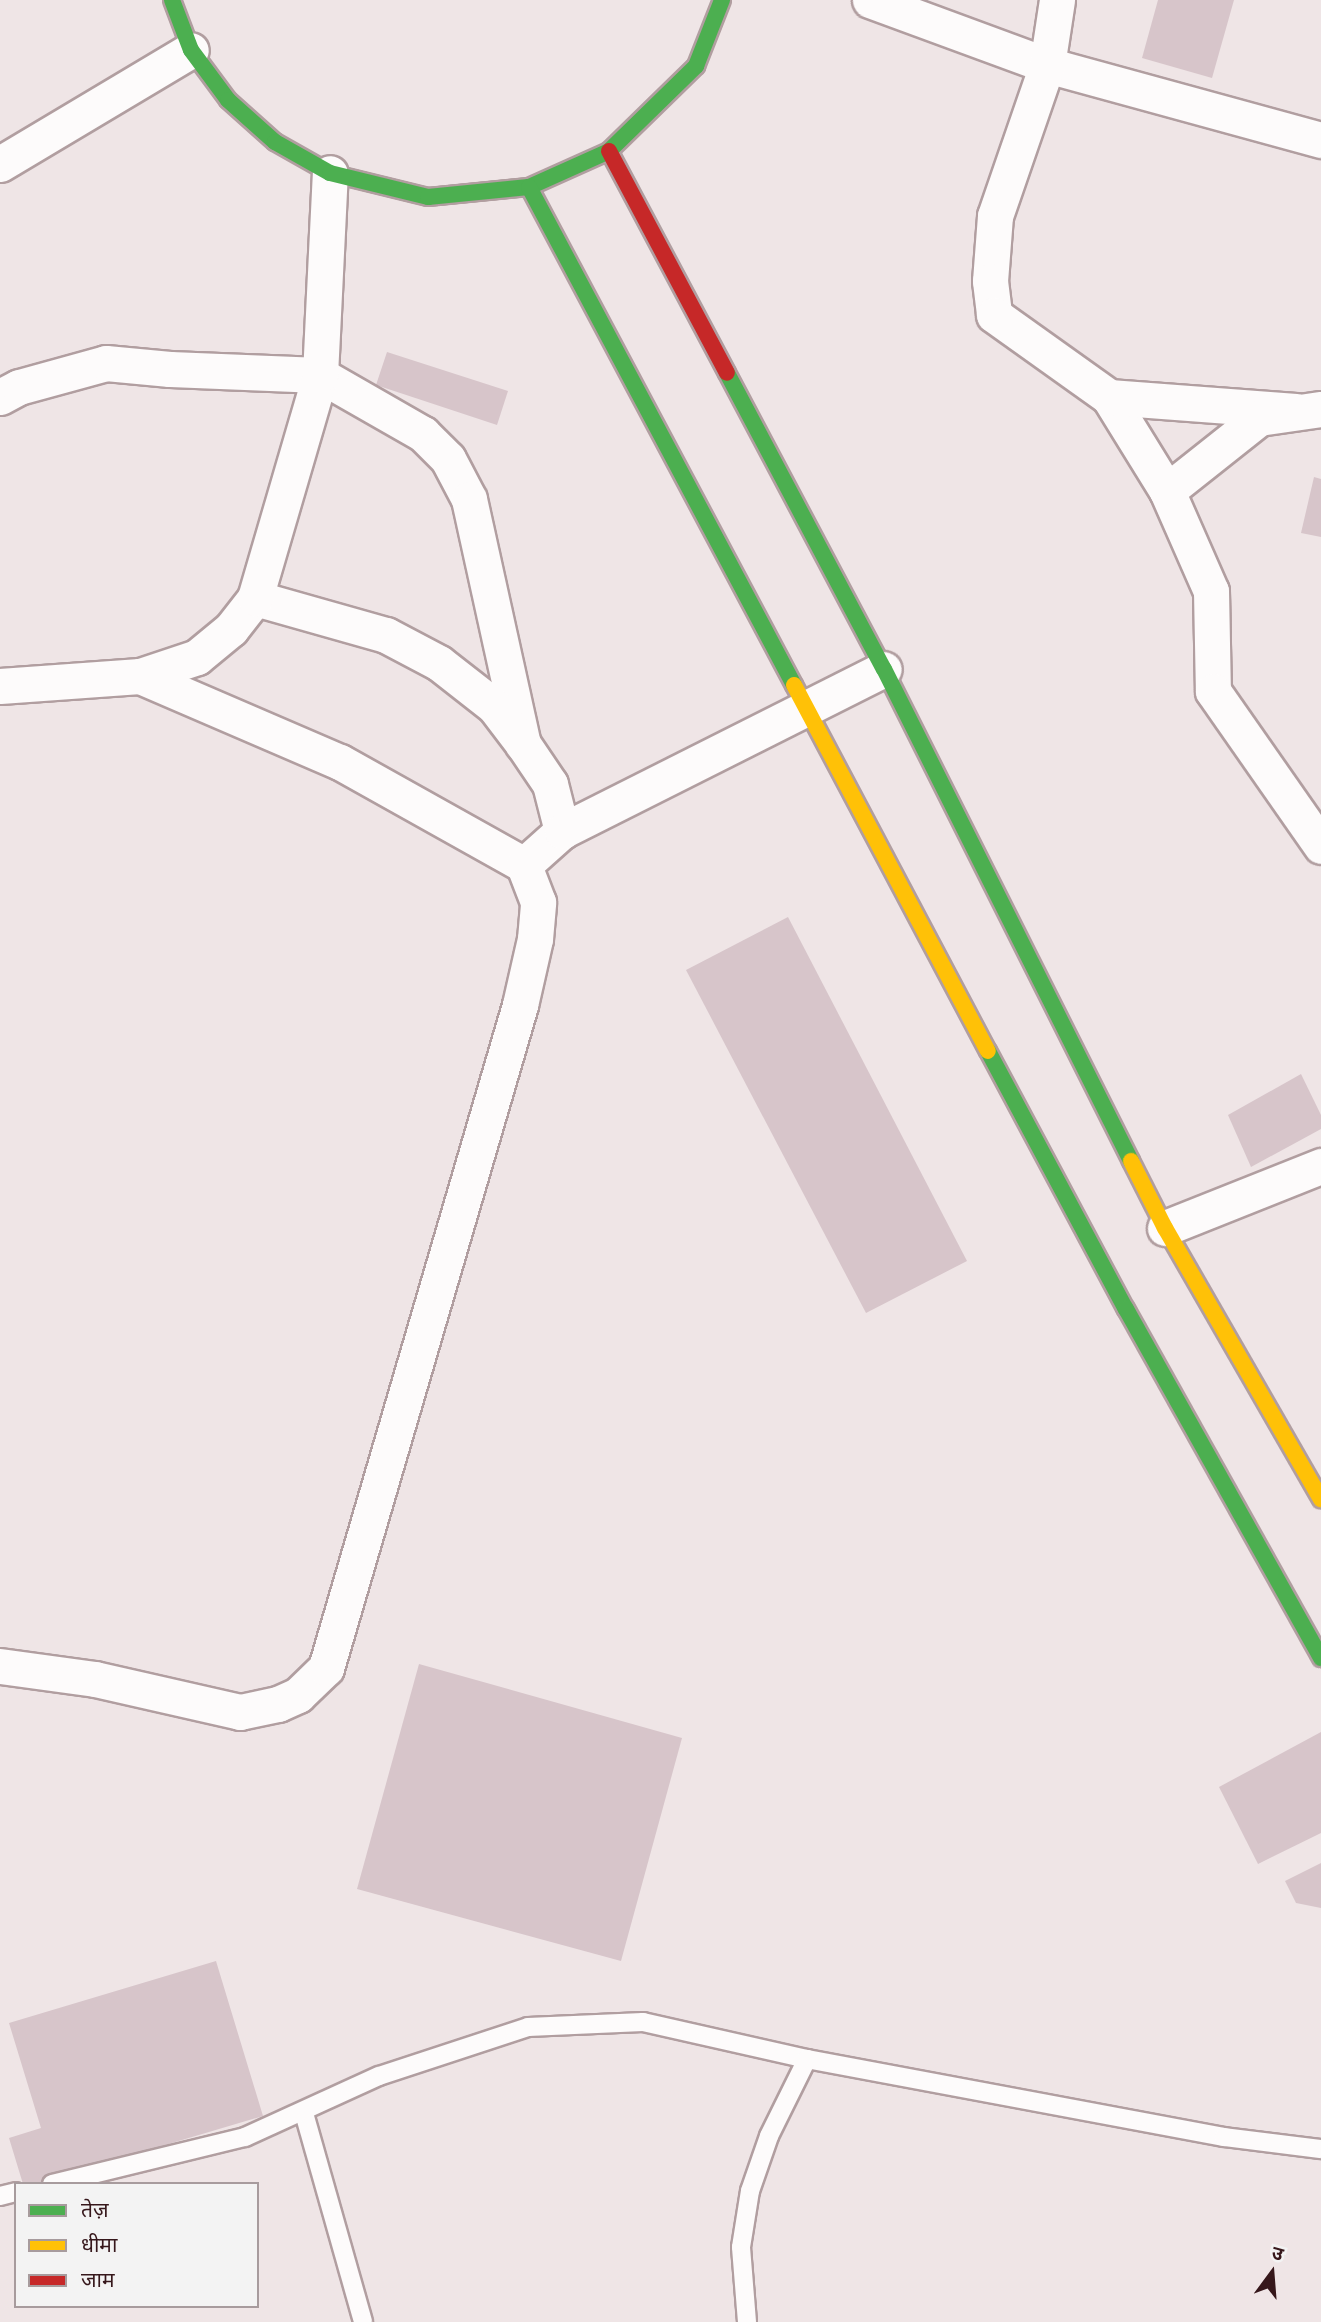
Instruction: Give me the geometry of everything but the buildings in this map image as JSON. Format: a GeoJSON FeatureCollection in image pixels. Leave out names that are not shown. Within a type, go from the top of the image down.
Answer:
{"type":"FeatureCollection","features":[{"type":"Feature","properties":{"kind":"street"},"geometry":{"type":"LineString","coordinates":[[172,0],[191,50],[228,100],[275,142],[330,173],[428,197],[529,187],[609,151],[696,66],[722,0]]}},
{"type":"Feature","properties":{"kind":"street"},"geometry":{"type":"LineString","coordinates":[[870,0],[1047,65],[1321,140]]}},
{"type":"Feature","properties":{"kind":"street"},"geometry":{"type":"LineString","coordinates":[[1057,0],[1047,65],[995,216],[990,281],[994,315],[1109,397],[1167,491],[1211,592],[1213,691],[1321,846]]}},
{"type":"Feature","properties":{"kind":"street"},"geometry":{"type":"LineString","coordinates":[[0,164],[191,50]]}},
{"type":"Feature","properties":{"kind":"street"},"geometry":{"type":"LineString","coordinates":[[609,151],[884,669],[1165,1228],[1321,1499]]}},
{"type":"Feature","properties":{"kind":"street"},"geometry":{"type":"LineString","coordinates":[[0,686],[140,676],[197,657],[231,629],[255,598],[320,375],[330,173]]}},
{"type":"Feature","properties":{"kind":"street"},"geometry":{"type":"LineString","coordinates":[[529,187],[1126,1309],[1321,1657]]}},
{"type":"Feature","properties":{"kind":"street"},"geometry":{"type":"LineString","coordinates":[[0,397],[19,387],[106,363],[170,369],[320,375],[422,435],[448,459],[469,499],[523,744]]}},
{"type":"Feature","properties":{"kind":"street"},"geometry":{"type":"LineString","coordinates":[[1109,397],[1308,410]]}},
{"type":"Feature","properties":{"kind":"street"},"geometry":{"type":"LineString","coordinates":[[1167,491],[1259,418],[1308,410]]}},
{"type":"Feature","properties":{"kind":"street"},"geometry":{"type":"LineString","coordinates":[[255,598],[386,635],[439,663],[495,706],[523,744],[550,784],[562,831]]}},
{"type":"Feature","properties":{"kind":"street"},"geometry":{"type":"LineString","coordinates":[[524,865],[562,831],[884,669]]}},
{"type":"Feature","properties":{"kind":"street"},"geometry":{"type":"LineString","coordinates":[[0,1665],[94,1679],[240,1712],[278,1704],[298,1695],[326,1668],[520,1004],[536,939],[538,902],[524,865],[340,762],[140,676]]}},
{"type":"Feature","properties":{"kind":"street"},"geometry":{"type":"LineString","coordinates":[[1165,1228],[1321,1166]]}},
{"type":"Feature","properties":{"kind":"lane"},"geometry":{"type":"LineString","coordinates":[[60,2182],[245,2137],[304,2113],[379,2076],[528,2026],[643,2022],[807,2059],[1224,2137],[1321,2149]]}},
{"type":"Feature","properties":{"kind":"lane"},"geometry":{"type":"LineString","coordinates":[[747,2322],[741,2247],[750,2191],[769,2136],[807,2059]]}},
{"type":"Feature","properties":{"kind":"lane"},"geometry":{"type":"LineString","coordinates":[[304,2113],[363,2322]]}},
{"type":"Feature","properties":{"kind":"traffic: fast"},"geometry":{"type":"LineString","coordinates":[[172,0],[191,50],[228,100],[275,142],[330,173],[428,197],[529,187],[609,151],[696,66],[722,0]]}},
{"type":"Feature","properties":{"kind":"traffic: fast"},"geometry":{"type":"LineString","coordinates":[[529,187],[794,685]]}},
{"type":"Feature","properties":{"kind":"traffic: fast"},"geometry":{"type":"LineString","coordinates":[[727,373],[884,669],[1131,1161]]}},
{"type":"Feature","properties":{"kind":"traffic: fast"},"geometry":{"type":"LineString","coordinates":[[988,1051],[1126,1309],[1321,1658]]}},
{"type":"Feature","properties":{"kind":"traffic: slow"},"geometry":{"type":"LineString","coordinates":[[794,685],[988,1051]]}},
{"type":"Feature","properties":{"kind":"traffic: slow"},"geometry":{"type":"LineString","coordinates":[[1131,1161],[1165,1228],[1321,1499]]}},
{"type":"Feature","properties":{"kind":"traffic: jam"},"geometry":{"type":"LineString","coordinates":[[609,151],[727,373]]}}]}
